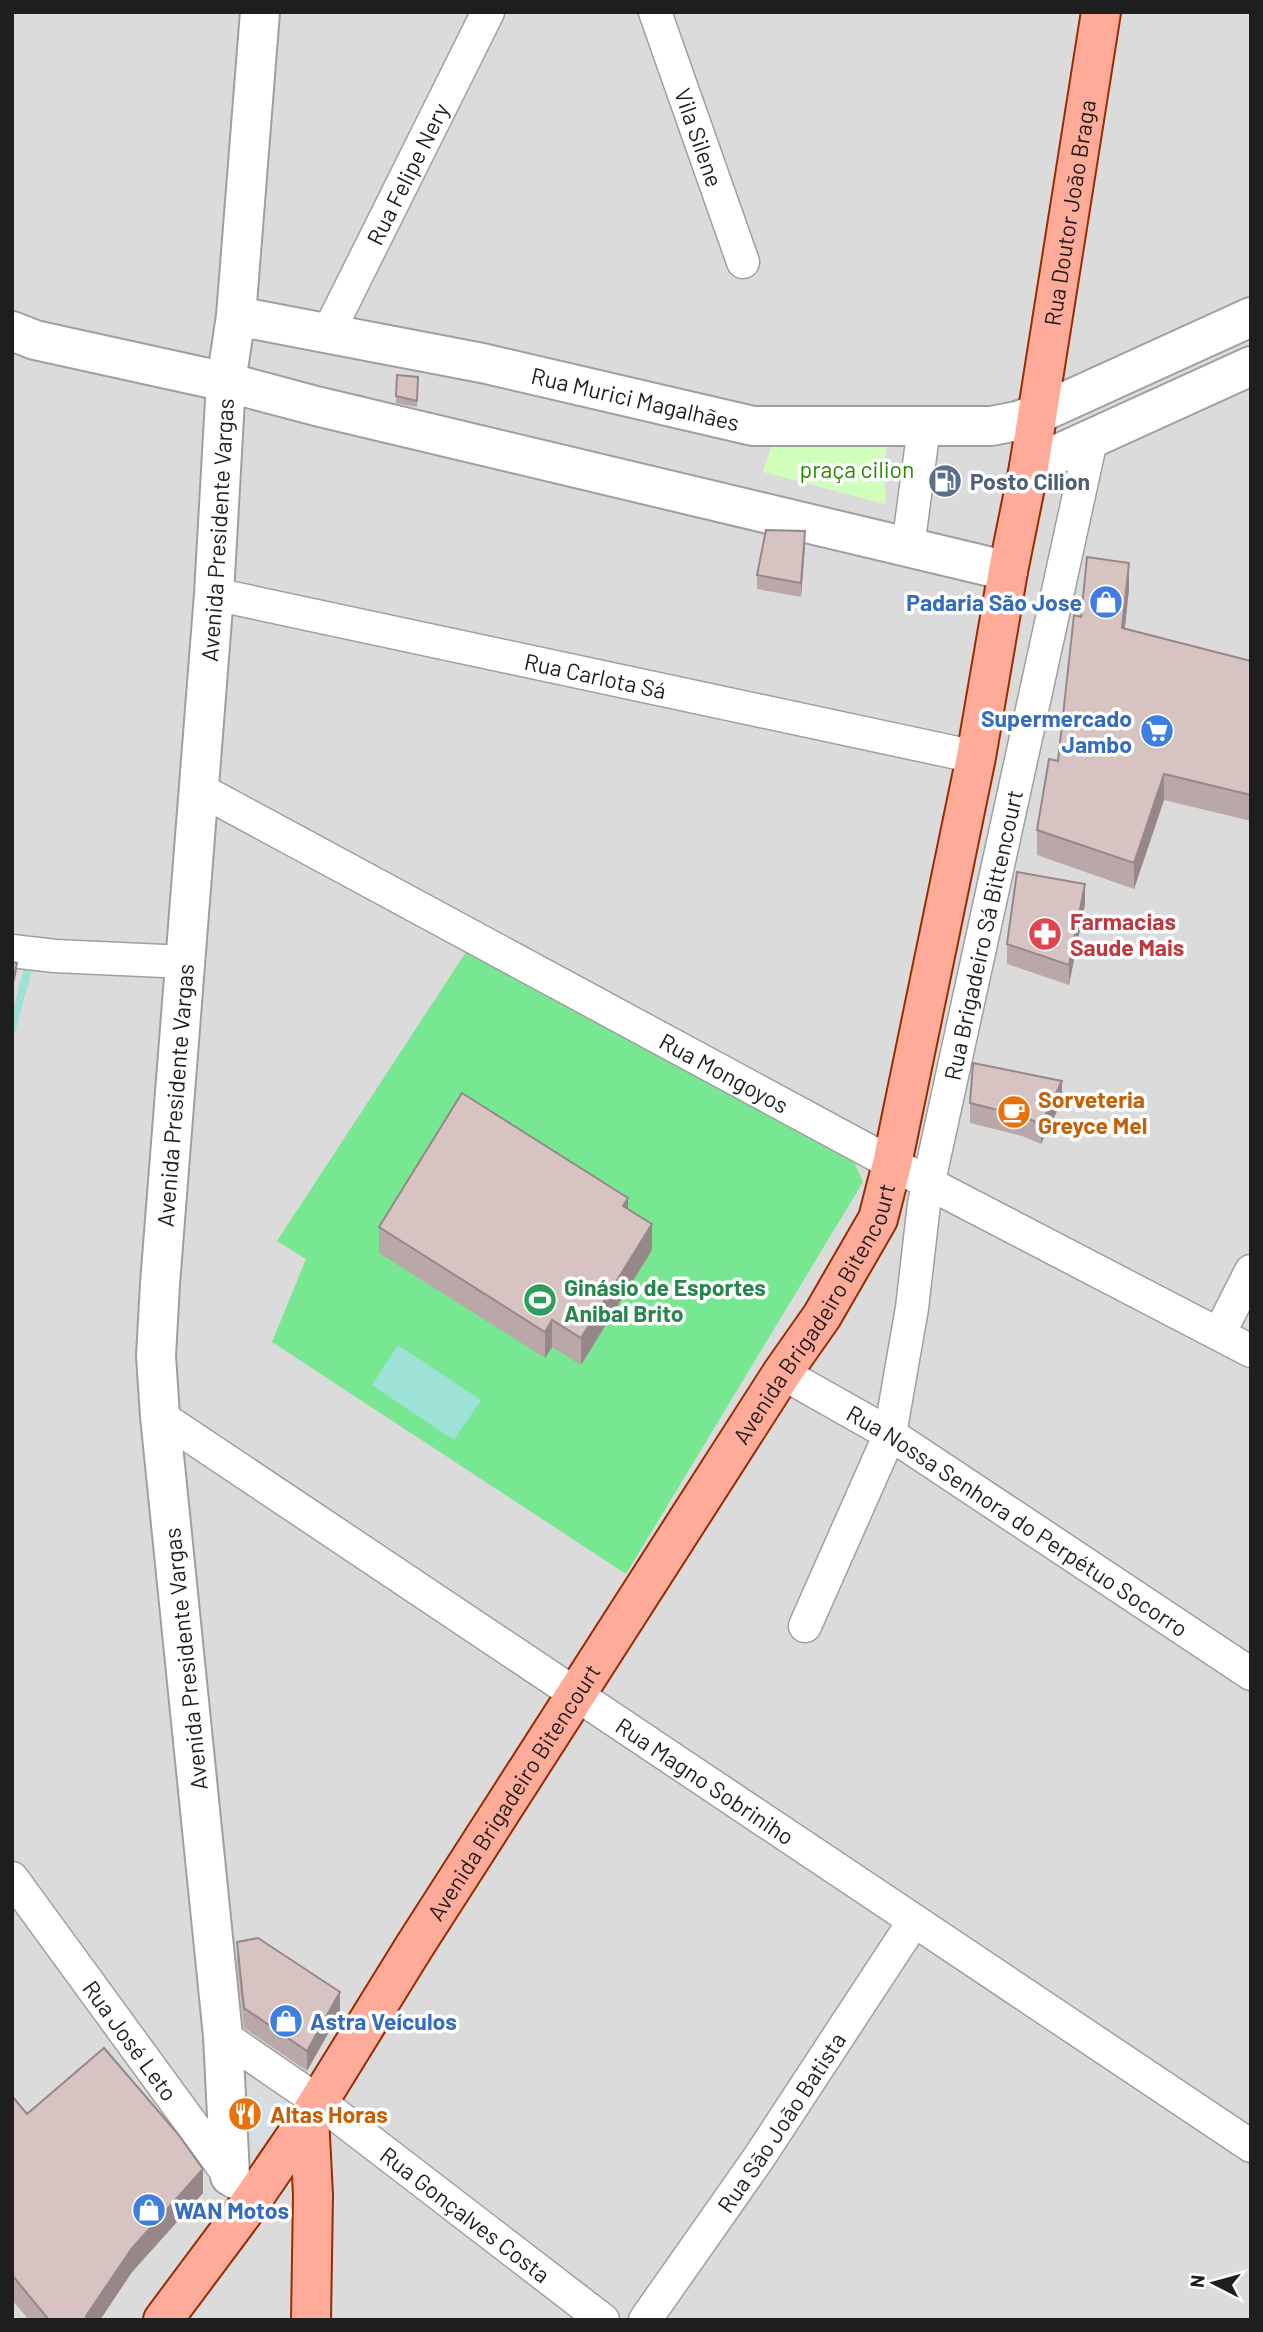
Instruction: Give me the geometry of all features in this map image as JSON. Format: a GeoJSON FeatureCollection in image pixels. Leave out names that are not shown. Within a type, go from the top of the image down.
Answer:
{"type":"FeatureCollection","features":[{"type":"Feature","properties":{"kind":"main road","name":"Rua Doutor João Braga"},"geometry":{"type":"LineString","coordinates":[[1038,414],[1101,12]]}},
{"type":"Feature","properties":{"kind":"main road","name":"Avenida Brigadeiro Bitencourt"},"geometry":{"type":"LineString","coordinates":[[163,2320],[239,2191],[314,2110],[415,1947],[782,1373],[822,1316],[878,1219],[892,1164],[976,757],[1038,414]]}},
{"type":"Feature","properties":{"kind":"main road"},"geometry":{"type":"LineString","coordinates":[[311,2320],[314,2110]]}},
{"type":"Feature","properties":{"kind":"street","name":"Avenida Presidente Vargas"},"geometry":{"type":"LineString","coordinates":[[239,2191],[156,1356],[214,594],[226,382],[236,316],[260,12]]}},
{"type":"Feature","properties":{"kind":"street","name":"Rua Felipe Nery"},"geometry":{"type":"LineString","coordinates":[[328,333],[488,12]]}},
{"type":"Feature","properties":{"kind":"street","name":"Vila Silene"},"geometry":{"type":"LineString","coordinates":[[655,12],[743,262]]}},
{"type":"Feature","properties":{"kind":"street","name":"Rua Murici Magalhães"},"geometry":{"type":"LineString","coordinates":[[236,316],[482,363],[753,426],[924,427],[991,426],[1038,414],[1251,317]]}},
{"type":"Feature","properties":{"kind":"street"},"geometry":{"type":"LineString","coordinates":[[12,331],[35,340],[226,382],[316,406],[1008,571]]}},
{"type":"Feature","properties":{"kind":"street"},"geometry":{"type":"LineString","coordinates":[[1029,467],[1251,366]]}},
{"type":"Feature","properties":{"kind":"street"},"geometry":{"type":"LineString","coordinates":[[908,547],[924,427]]}},
{"type":"Feature","properties":{"kind":"street","name":"Rua Brigadeiro Sá Bittencourt"},"geometry":{"type":"LineString","coordinates":[[805,1626],[890,1434],[910,1320],[919,1232],[1091,440]]}},
{"type":"Feature","properties":{"kind":"street","name":"Rua Carlota Sá"},"geometry":{"type":"LineString","coordinates":[[214,594],[976,757]]}},
{"type":"Feature","properties":{"kind":"street","name":"Rua Mongoyos"},"geometry":{"type":"LineString","coordinates":[[199,789],[892,1164],[1251,1351]]}},
{"type":"Feature","properties":{"kind":"street"},"geometry":{"type":"LineString","coordinates":[[12,951],[55,956],[186,962]]}},
{"type":"Feature","properties":{"kind":"street"},"geometry":{"type":"LineString","coordinates":[[1219,1334],[1251,1271]]}},
{"type":"Feature","properties":{"kind":"street","name":"Rua Nossa Senhora do Perpétuo Socorro"},"geometry":{"type":"LineString","coordinates":[[782,1373],[890,1434],[1251,1674]]}},
{"type":"Feature","properties":{"kind":"street","name":"Rua Magno Sobriniho"},"geometry":{"type":"LineString","coordinates":[[160,1416],[1251,2146]]}},
{"type":"Feature","properties":{"kind":"street","name":"Rua José Leto"},"geometry":{"type":"LineString","coordinates":[[12,1878],[239,2191]]}},
{"type":"Feature","properties":{"kind":"street","name":"Rua São João Batista"},"geometry":{"type":"LineString","coordinates":[[645,2320],[758,2159],[914,1921]]}},
{"type":"Feature","properties":{"kind":"street","name":"Rua Gonçalves Costa"},"geometry":{"type":"LineString","coordinates":[[223,2036],[314,2110],[603,2320]]}},
{"type":"Feature","properties":{"kind":"shaded area"},"geometry":{"type":"Polygon","coordinates":[[[12,12],[1251,12],[1251,2320],[12,2320],[12,12]]]}},
{"type":"Feature","properties":{"kind":"shaded area"},"geometry":{"type":"Polygon","coordinates":[[[254,2090],[280,2113],[279,2122],[260,2148],[252,2142],[249,2093],[254,2090]]]}},
{"type":"Feature","properties":{"kind":"green space","name":"praça cilion"},"geometry":{"type":"Polygon","coordinates":[[[774,438],[886,443],[885,504],[763,472],[774,438]]]}},
{"type":"Feature","properties":{"kind":"green space","name":"Ginásio de Esportes Anibal Brito"},"geometry":{"type":"Polygon","coordinates":[[[466,952],[853,1160],[863,1182],[626,1574],[272,1342],[306,1259],[277,1241],[466,952]]]}},
{"type":"Feature","properties":{"kind":"water"},"geometry":{"type":"Polygon","coordinates":[[[398,1345],[481,1400],[454,1440],[372,1385],[398,1345]]]}},
{"type":"Feature","properties":{"kind":"building"},"geometry":{"type":"Polygon","coordinates":[[[397,375],[418,377],[417,401],[396,396],[397,375]]]}},
{"type":"Feature","properties":{"kind":"building"},"geometry":{"type":"Polygon","coordinates":[[[766,530],[805,531],[801,583],[757,575],[766,530]]]}},
{"type":"Feature","properties":{"kind":"building","name":"Supermercado Jambo"},"geometry":{"type":"Polygon","coordinates":[[[1087,557],[1129,563],[1122,628],[1251,661],[1251,795],[1164,774],[1134,863],[1037,830],[1049,759],[1058,761],[1074,615],[1081,617],[1087,557]]]}},
{"type":"Feature","properties":{"kind":"building","name":"Farmacias Saude Mais"},"geometry":{"type":"Polygon","coordinates":[[[1017,872],[1085,884],[1069,965],[1007,944],[1017,872]]]}},
{"type":"Feature","properties":{"kind":"building"},"geometry":{"type":"Polygon","coordinates":[[[12,962],[17,963],[12,984],[12,962]]]}},
{"type":"Feature","properties":{"kind":"building"},"geometry":{"type":"Polygon","coordinates":[[[973,1063],[1062,1081],[1041,1124],[1022,1116],[970,1103],[973,1063]]]}},
{"type":"Feature","properties":{"kind":"building"},"geometry":{"type":"Polygon","coordinates":[[[462,1093],[628,1198],[623,1206],[652,1224],[581,1338],[552,1320],[545,1332],[379,1227],[462,1093]]]}},
{"type":"Feature","properties":{"kind":"building","name":"Astra Veículos"},"geometry":{"type":"Polygon","coordinates":[[[258,1938],[340,1992],[307,2051],[244,2008],[237,1942],[258,1938]]]}},
{"type":"Feature","properties":{"kind":"building"},"geometry":{"type":"Polygon","coordinates":[[[104,2048],[178,2134],[203,2169],[132,2248],[86,2316],[87,2320],[49,2320],[12,2275],[12,2096],[27,2114],[104,2048]]]}},
{"type":"Feature","properties":{"kind":"waterway"},"geometry":{"type":"LineString","coordinates":[[12,1029],[28,969]]}},
{"type":"Feature","properties":{"kind":"place","name":"Posto Cilion"},"geometry":{"type":"Point","coordinates":[945,481]}},
{"type":"Feature","properties":{"kind":"place","name":"Padaria São Jose"},"geometry":{"type":"Point","coordinates":[1106,602]}},
{"type":"Feature","properties":{"kind":"place","name":"Supermercado Jambo"},"geometry":{"type":"Point","coordinates":[1157,731]}},
{"type":"Feature","properties":{"kind":"place","name":"Farmacias Saude Mais"},"geometry":{"type":"Point","coordinates":[1045,934]}},
{"type":"Feature","properties":{"kind":"place","name":"Sorveteria Greyce Mel"},"geometry":{"type":"Point","coordinates":[1014,1112]}},
{"type":"Feature","properties":{"kind":"place","name":"Ginásio de Esportes Anibal Brito"},"geometry":{"type":"Point","coordinates":[540,1300]}},
{"type":"Feature","properties":{"kind":"place","name":"Astra Veículos"},"geometry":{"type":"Point","coordinates":[286,2021]}},
{"type":"Feature","properties":{"kind":"place","name":"Altas Horas"},"geometry":{"type":"Point","coordinates":[245,2114]}},
{"type":"Feature","properties":{"kind":"place","name":"WAN Motos"},"geometry":{"type":"Point","coordinates":[149,2210]}}]}
